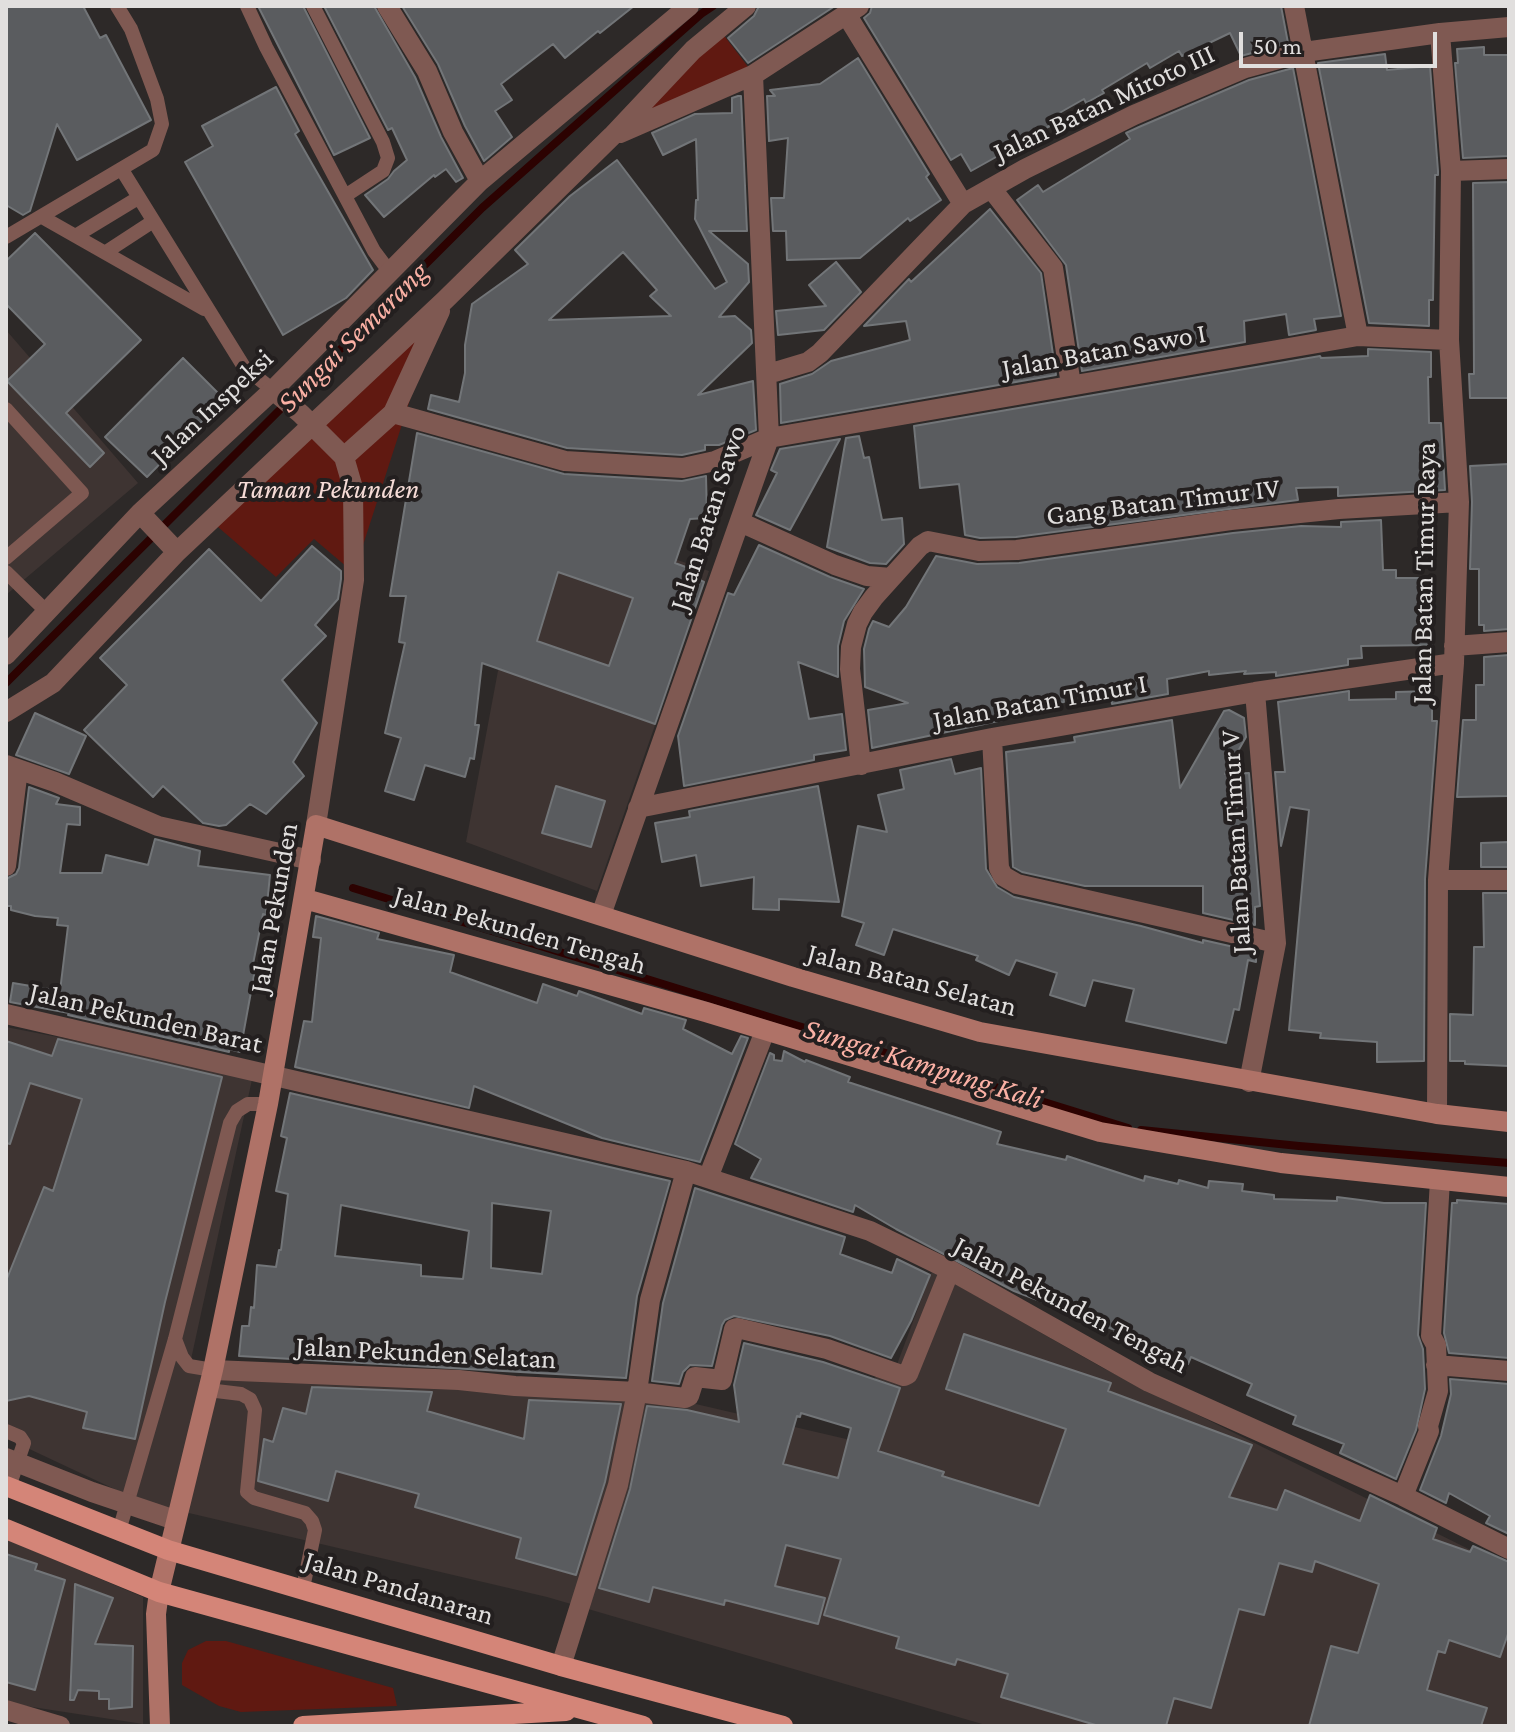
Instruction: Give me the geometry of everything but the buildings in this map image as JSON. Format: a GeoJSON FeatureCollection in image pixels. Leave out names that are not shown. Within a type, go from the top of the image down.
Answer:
{"type":"FeatureCollection","features":[{"type":"Feature","properties":{"kind":"main road","name":"Jalan Pekunden"},"geometry":{"type":"LineString","coordinates":[[160,1726],[156,1614],[159,1592],[211,1380],[268,1104],[316,825]]}},
{"type":"Feature","properties":{"kind":"main road","name":"Jalan Batan Selatan"},"geometry":{"type":"LineString","coordinates":[[316,825],[793,977],[980,1032],[1437,1114],[1509,1122]]}},
{"type":"Feature","properties":{"kind":"main road","name":"Jalan Pekunden Tengah"},"geometry":{"type":"LineString","coordinates":[[305,899],[706,1012],[1100,1132],[1281,1163],[1509,1187]]}},
{"type":"Feature","properties":{"kind":"main road","name":"Jalan Pandanaran"},"geometry":{"type":"LineString","coordinates":[[7,1487],[168,1550],[561,1666],[783,1726]]}},
{"type":"Feature","properties":{"kind":"main road"},"geometry":{"type":"LineString","coordinates":[[6,1529],[159,1592],[643,1726]]}},
{"type":"Feature","properties":{"kind":"main road"},"geometry":{"type":"LineString","coordinates":[[303,1726],[586,1710]]}},
{"type":"Feature","properties":{"kind":"street"},"geometry":{"type":"LineString","coordinates":[[387,6],[427,71],[453,132],[480,181]]}},
{"type":"Feature","properties":{"kind":"street","name":"Jalan Inspeksi"},"geometry":{"type":"LineString","coordinates":[[6,655],[142,515],[277,393],[389,271],[480,181],[666,12],[689,6]]}},
{"type":"Feature","properties":{"kind":"street"},"geometry":{"type":"LineString","coordinates":[[6,712],[53,683],[172,549],[307,420],[445,300],[612,136],[693,50],[746,6]]}},
{"type":"Feature","properties":{"kind":"street"},"geometry":{"type":"LineString","coordinates":[[1294,6],[1358,336]]}},
{"type":"Feature","properties":{"kind":"street"},"geometry":{"type":"LineString","coordinates":[[612,136],[753,75],[852,10],[963,204]]}},
{"type":"Feature","properties":{"kind":"street","name":"Jalan Batan Miroto III"},"geometry":{"type":"LineString","coordinates":[[768,374],[808,362],[820,353],[963,204],[1134,115],[1245,68],[1304,52],[1509,27]]}},
{"type":"Feature","properties":{"kind":"street","name":"Jalan Batan Timur Raya"},"geometry":{"type":"LineString","coordinates":[[1437,1114],[1438,880],[1454,654],[1459,502],[1449,340],[1451,171],[1440,33]]}},
{"type":"Feature","properties":{"kind":"street","name":"Jalan Batan Sawo"},"geometry":{"type":"LineString","coordinates":[[601,915],[769,438],[753,75]]}},
{"type":"Feature","properties":{"kind":"street"},"geometry":{"type":"LineString","coordinates":[[1451,171],[1509,169]]}},
{"type":"Feature","properties":{"kind":"street"},"geometry":{"type":"LineString","coordinates":[[991,188],[1053,268],[1071,385]]}},
{"type":"Feature","properties":{"kind":"street"},"geometry":{"type":"LineString","coordinates":[[277,393],[344,457],[393,413],[445,300]]}},
{"type":"Feature","properties":{"kind":"street","name":"Jalan Batan Sawo I"},"geometry":{"type":"LineString","coordinates":[[393,413],[565,461],[683,468],[715,461],[769,438],[1358,336],[1449,340]]}},
{"type":"Feature","properties":{"kind":"street","name":"Jalan Pekunden"},"geometry":{"type":"LineString","coordinates":[[316,825],[354,580],[353,488],[344,457]]}},
{"type":"Feature","properties":{"kind":"street","name":"Gang Batan Timur IV"},"geometry":{"type":"LineString","coordinates":[[861,765],[850,669],[851,647],[863,612],[920,546],[928,541],[979,551],[1017,550],[1231,520],[1339,509],[1459,502]]}},
{"type":"Feature","properties":{"kind":"street"},"geometry":{"type":"LineString","coordinates":[[142,515],[172,549]]}},
{"type":"Feature","properties":{"kind":"street"},"geometry":{"type":"LineString","coordinates":[[740,522],[835,565],[867,576],[891,578]]}},
{"type":"Feature","properties":{"kind":"street","name":"Jalan Batan Timur I"},"geometry":{"type":"LineString","coordinates":[[638,808],[992,738],[1255,692],[1509,642]]}},
{"type":"Feature","properties":{"kind":"street","name":"Jalan Batan Timur V"},"geometry":{"type":"LineString","coordinates":[[1249,1082],[1276,943],[1255,692]]}},
{"type":"Feature","properties":{"kind":"street"},"geometry":{"type":"LineString","coordinates":[[992,738],[999,868],[1003,876],[1017,884],[1276,943]]}},
{"type":"Feature","properties":{"kind":"street"},"geometry":{"type":"LineString","coordinates":[[6,866],[12,767],[158,826],[311,860]]}},
{"type":"Feature","properties":{"kind":"street"},"geometry":{"type":"LineString","coordinates":[[1438,880],[1509,880]]}},
{"type":"Feature","properties":{"kind":"street","name":"Jalan Pekunden Barat"},"geometry":{"type":"LineString","coordinates":[[6,1014],[273,1076]]}},
{"type":"Feature","properties":{"kind":"street"},"geometry":{"type":"LineString","coordinates":[[708,1178],[765,1031]]}},
{"type":"Feature","properties":{"kind":"street","name":"Jalan Pekunden Tengah"},"geometry":{"type":"LineString","coordinates":[[273,1076],[686,1171],[870,1231],[950,1270],[1149,1382],[1403,1496],[1509,1549]]}},
{"type":"Feature","properties":{"kind":"street"},"geometry":{"type":"LineString","coordinates":[[561,1666],[618,1485],[637,1392],[650,1300],[686,1171]]}},
{"type":"Feature","properties":{"kind":"street"},"geometry":{"type":"LineString","coordinates":[[1403,1496],[1429,1431],[1438,1391],[1436,1345],[1431,1336],[1440,1180]]}},
{"type":"Feature","properties":{"kind":"street","name":"Jalan Pekunden Selatan"},"geometry":{"type":"LineString","coordinates":[[211,1380],[459,1380],[685,1398],[695,1377],[721,1381],[730,1357],[734,1329],[737,1328],[827,1349],[906,1375],[950,1270]]}},
{"type":"Feature","properties":{"kind":"street"},"geometry":{"type":"LineString","coordinates":[[1436,1365],[1509,1371]]}},
{"type":"Feature","properties":{"kind":"street"},"geometry":{"type":"LineString","coordinates":[[12,1460],[175,1520]]}},
{"type":"Feature","properties":{"kind":"street"},"geometry":{"type":"LineString","coordinates":[[6,1710],[60,1726]]}},
{"type":"Feature","properties":{"kind":"lane"},"geometry":{"type":"LineString","coordinates":[[6,237],[153,150],[162,124],[157,99],[131,29],[117,6]]}},
{"type":"Feature","properties":{"kind":"lane"},"geometry":{"type":"LineString","coordinates":[[247,6],[374,251],[389,271]]}},
{"type":"Feature","properties":{"kind":"lane"},"geometry":{"type":"LineString","coordinates":[[313,6],[383,142],[388,158],[383,171],[345,196]]}},
{"type":"Feature","properties":{"kind":"lane"},"geometry":{"type":"LineString","coordinates":[[122,170],[244,367],[277,393]]}},
{"type":"Feature","properties":{"kind":"lane"},"geometry":{"type":"LineString","coordinates":[[77,235],[138,198]]}},
{"type":"Feature","properties":{"kind":"lane"},"geometry":{"type":"LineString","coordinates":[[42,217],[208,311]]}},
{"type":"Feature","properties":{"kind":"lane"},"geometry":{"type":"LineString","coordinates":[[106,252],[152,222]]}},
{"type":"Feature","properties":{"kind":"lane"},"geometry":{"type":"LineString","coordinates":[[6,409],[82,493],[6,558]]}},
{"type":"Feature","properties":{"kind":"lane"},"geometry":{"type":"LineString","coordinates":[[6,572],[47,612]]}},
{"type":"Feature","properties":{"kind":"lane"},"geometry":{"type":"LineString","coordinates":[[119,1531],[175,1339],[230,1123],[237,1111],[248,1104],[268,1104]]}},
{"type":"Feature","properties":{"kind":"lane"},"geometry":{"type":"LineString","coordinates":[[175,1339],[189,1366],[250,1399],[255,1410],[247,1492],[254,1498],[305,1513],[312,1521],[315,1530],[303,1588]]}},
{"type":"Feature","properties":{"kind":"lane"},"geometry":{"type":"LineString","coordinates":[[6,1431],[20,1437],[24,1443],[12,1460],[7,1487]]}},
{"type":"Feature","properties":{"kind":"shaded area"},"geometry":{"type":"Polygon","coordinates":[[[6,330],[138,483],[6,595],[6,330]]]}},
{"type":"Feature","properties":{"kind":"shaded area"},"geometry":{"type":"Polygon","coordinates":[[[557,518],[709,571],[597,891],[466,842],[506,628],[557,518]]]}},
{"type":"Feature","properties":{"kind":"shaded area"},"geometry":{"type":"Polygon","coordinates":[[[6,1027],[253,1075],[190,1364],[597,1381],[859,1442],[879,1363],[896,1367],[932,1271],[1103,1368],[1509,1569],[1509,1726],[989,1726],[547,1597],[142,1502],[6,1438],[6,1027]]]}},
{"type":"Feature","properties":{"kind":"shaded area"},"geometry":{"type":"Polygon","coordinates":[[[6,1539],[143,1597],[143,1724],[6,1703],[6,1539]]]}},
{"type":"Feature","properties":{"kind":"green space"},"geometry":{"type":"Polygon","coordinates":[[[719,29],[752,72],[619,128],[719,29]]]}},
{"type":"Feature","properties":{"kind":"green space","name":"Taman Pekunden"},"geometry":{"type":"Polygon","coordinates":[[[428,323],[418,375],[354,573],[314,539],[276,577],[211,521],[428,323]]]}},
{"type":"Feature","properties":{"kind":"green space"},"geometry":{"type":"Polygon","coordinates":[[[206,1641],[226,1641],[393,1688],[397,1706],[241,1712],[219,1706],[182,1685],[182,1663],[188,1650],[206,1641]]]}},
{"type":"Feature","properties":{"kind":"waterway","name":"Sungai Semarang"},"geometry":{"type":"LineString","coordinates":[[6,683],[482,208],[713,6]]}},
{"type":"Feature","properties":{"kind":"waterway","name":"Sungai Kampung Kali"},"geometry":{"type":"LineString","coordinates":[[353,888],[1128,1128]]}},
{"type":"Feature","properties":{"kind":"waterway","name":"Sungai Kampung Kali"},"geometry":{"type":"LineString","coordinates":[[1141,1130],[1509,1163]]}}]}
